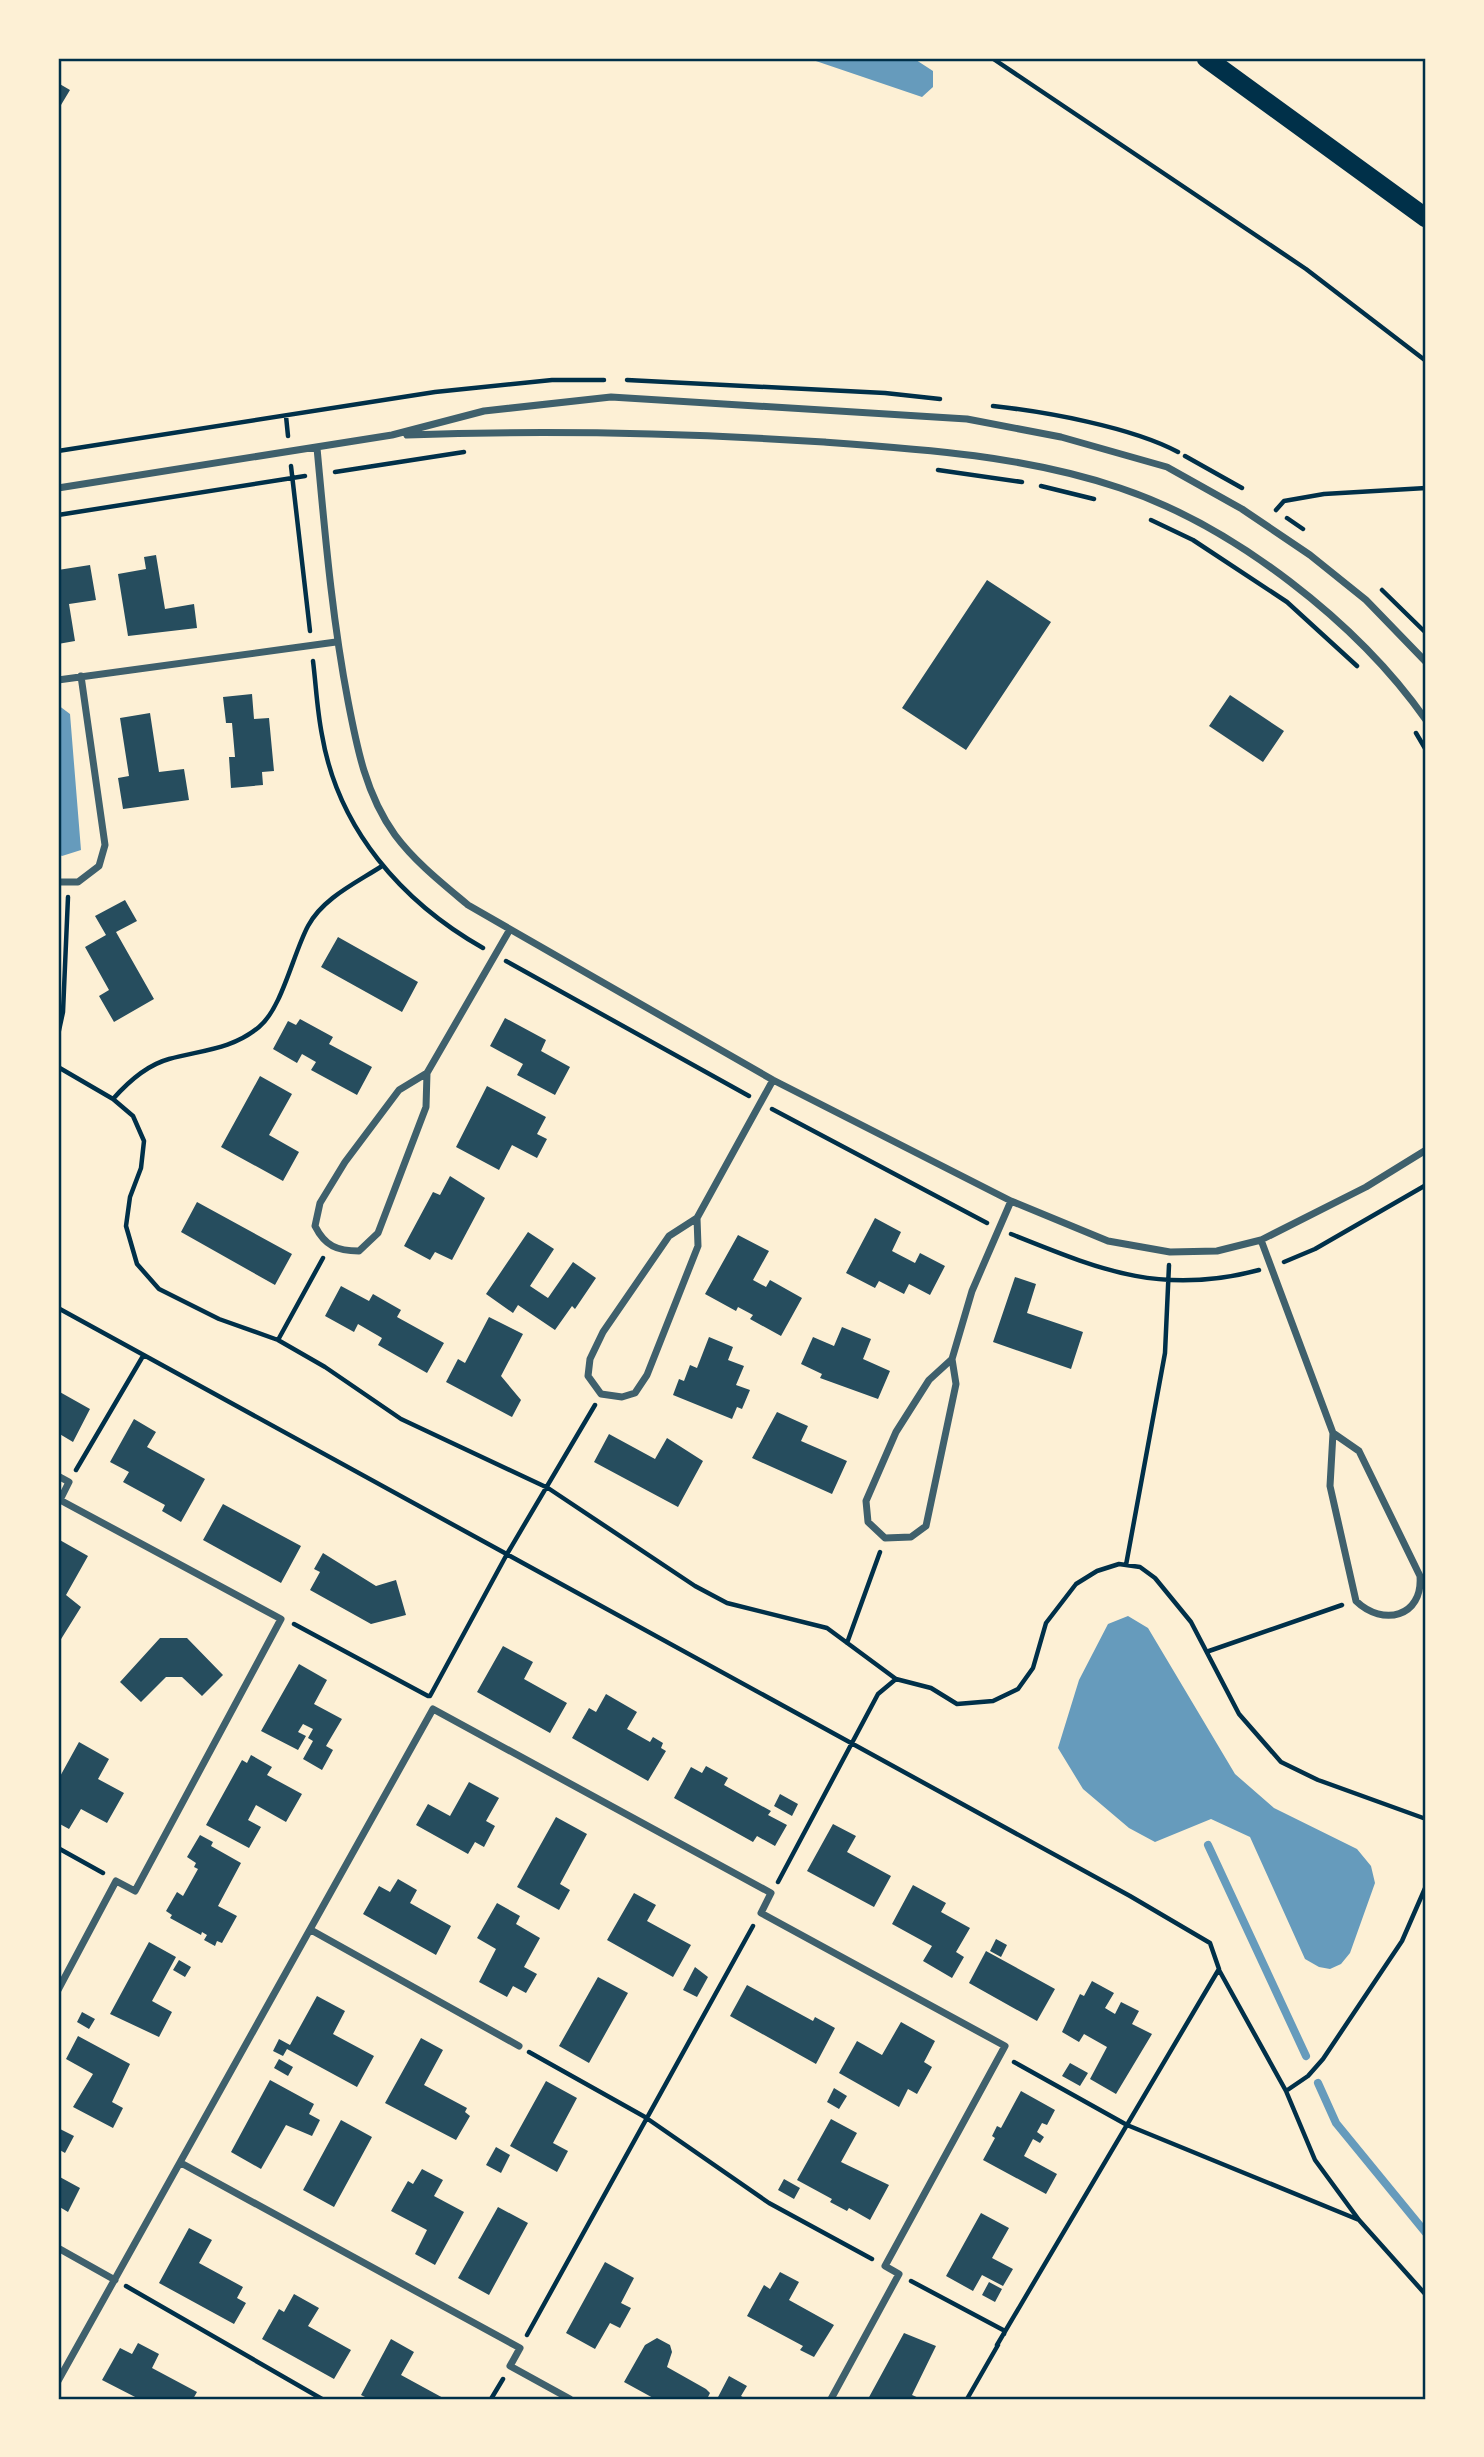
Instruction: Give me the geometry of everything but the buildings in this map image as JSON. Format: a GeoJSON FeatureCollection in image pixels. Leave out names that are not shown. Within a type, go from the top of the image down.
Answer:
{"type":"FeatureCollection","features":[{"type":"Feature","properties":{"kind":"highway"},"geometry":{"type":"LineString","coordinates":[[1206,58],[1426,218]]}},
{"type":"Feature","properties":{"kind":"street"},"geometry":{"type":"LineString","coordinates":[[58,488],[392,435],[484,411],[611,397],[967,419],[1061,437],[1167,467],[1242,509],[1310,555],[1366,600],[1426,662]]}},
{"type":"Feature","properties":{"kind":"street"},"geometry":{"type":"LineString","coordinates":[[392,435],[519,431],[747,437],[929,449],[1054,469],[1121,488],[1186,515],[1262,563],[1336,617],[1399,681],[1426,720]]}},
{"type":"Feature","properties":{"kind":"street"},"geometry":{"type":"LineString","coordinates":[[317,448],[336,642],[360,763],[368,786],[395,835],[447,888],[509,931],[773,1080],[1011,1201],[1108,1241],[1170,1252],[1217,1251],[1261,1240],[1366,1186],[1426,1150]]}},
{"type":"Feature","properties":{"kind":"street"},"geometry":{"type":"LineString","coordinates":[[58,680],[336,642]]}},
{"type":"Feature","properties":{"kind":"street"},"geometry":{"type":"LineString","coordinates":[[58,882],[78,882],[99,866],[105,845],[81,676]]}},
{"type":"Feature","properties":{"kind":"street"},"geometry":{"type":"LineString","coordinates":[[427,1073],[399,1090],[345,1162],[320,1203],[315,1226],[323,1241],[341,1251],[359,1251],[378,1233],[426,1107],[427,1073],[509,931]]}},
{"type":"Feature","properties":{"kind":"street"},"geometry":{"type":"LineString","coordinates":[[698,1218],[669,1236],[603,1332],[590,1359],[588,1376],[601,1394],[622,1397],[635,1394],[647,1375],[698,1246],[698,1218],[773,1080]]}},
{"type":"Feature","properties":{"kind":"street"},"geometry":{"type":"LineString","coordinates":[[952,1359],[929,1380],[896,1432],[866,1501],[869,1522],[885,1538],[911,1537],[926,1526],[956,1384],[952,1359],[972,1291],[1011,1201]]}},
{"type":"Feature","properties":{"kind":"street"},"geometry":{"type":"LineString","coordinates":[[1261,1240],[1333,1433],[1330,1486],[1356,1601],[1367,1612],[1383,1616],[1400,1614],[1413,1605],[1421,1593],[1420,1576],[1359,1451],[1333,1433]]}},
{"type":"Feature","properties":{"kind":"street"},"geometry":{"type":"LineString","coordinates":[[58,1476],[69,1482],[60,1500],[281,1619],[135,1891],[117,1881],[58,1990]]}},
{"type":"Feature","properties":{"kind":"street"},"geometry":{"type":"LineString","coordinates":[[58,2381],[433,1709],[771,1894],[761,1913],[1005,2046],[885,2266],[900,2274],[831,2399]]}},
{"type":"Feature","properties":{"kind":"street"},"geometry":{"type":"LineString","coordinates":[[312,1930],[519,2046]]}},
{"type":"Feature","properties":{"kind":"street"},"geometry":{"type":"LineString","coordinates":[[181,2163],[520,2348],[510,2366],[570,2399]]}},
{"type":"Feature","properties":{"kind":"street"},"geometry":{"type":"LineString","coordinates":[[58,2248],[115,2280]]}},
{"type":"Feature","properties":{"kind":"path"},"geometry":{"type":"LineString","coordinates":[[992,58],[1306,270],[1426,361]]}},
{"type":"Feature","properties":{"kind":"path"},"geometry":{"type":"LineString","coordinates":[[286,416],[322,736],[341,799],[382,866],[422,908],[455,932],[950,1206],[999,1229],[1088,1264],[1133,1278],[1168,1282],[1223,1280],[1271,1267],[1315,1249],[1426,1185]]}},
{"type":"Feature","properties":{"kind":"path"},"geometry":{"type":"LineString","coordinates":[[58,515],[475,451]]}},
{"type":"Feature","properties":{"kind":"path"},"geometry":{"type":"LineString","coordinates":[[932,469],[1034,484],[1100,501]]}},
{"type":"Feature","properties":{"kind":"path"},"geometry":{"type":"LineString","coordinates":[[1276,510],[1284,501],[1324,494],[1426,488]]}},
{"type":"Feature","properties":{"kind":"path"},"geometry":{"type":"LineString","coordinates":[[1148,518],[1193,540],[1287,602],[1361,669]]}},
{"type":"Feature","properties":{"kind":"path"},"geometry":{"type":"LineString","coordinates":[[1416,732],[1426,750]]}},
{"type":"Feature","properties":{"kind":"path"},"geometry":{"type":"LineString","coordinates":[[113,1098],[130,1080],[166,1059],[225,1048],[261,1026],[276,1001],[309,924],[326,903],[382,866]]}},
{"type":"Feature","properties":{"kind":"path"},"geometry":{"type":"LineString","coordinates":[[58,1035],[63,1012],[69,882]]}},
{"type":"Feature","properties":{"kind":"path"},"geometry":{"type":"LineString","coordinates":[[58,1067],[113,1098],[133,1116],[144,1141],[141,1168],[130,1197],[126,1226],[137,1264],[159,1289],[219,1319],[278,1340],[325,1367],[401,1419],[548,1488],[695,1586],[727,1603],[827,1628],[896,1679],[931,1688],[957,1704],[993,1701],[1018,1689],[1033,1668],[1046,1623],[1076,1584],[1097,1571],[1126,1565],[1140,1567],[1155,1578],[1191,1622],[1209,1651],[1239,1714],[1281,1762],[1318,1780],[1426,1819]]}},
{"type":"Feature","properties":{"kind":"path"},"geometry":{"type":"LineString","coordinates":[[278,1340],[330,1245]]}},
{"type":"Feature","properties":{"kind":"path"},"geometry":{"type":"LineString","coordinates":[[1126,1565],[1165,1353],[1170,1252]]}},
{"type":"Feature","properties":{"kind":"path"},"geometry":{"type":"LineString","coordinates":[[58,1308],[1210,1943],[1219,1969],[1286,2091],[1315,2160],[1359,2220],[1426,2295]]}},
{"type":"Feature","properties":{"kind":"path"},"geometry":{"type":"LineString","coordinates":[[69,1482],[143,1356]]}},
{"type":"Feature","properties":{"kind":"path"},"geometry":{"type":"LineString","coordinates":[[429,1697],[507,1554],[601,1394]]}},
{"type":"Feature","properties":{"kind":"path"},"geometry":{"type":"LineString","coordinates":[[847,1643],[885,1538]]}},
{"type":"Feature","properties":{"kind":"path"},"geometry":{"type":"LineString","coordinates":[[1209,1651],[1356,1601]]}},
{"type":"Feature","properties":{"kind":"path"},"geometry":{"type":"LineString","coordinates":[[281,1619],[429,1697],[433,1709]]}},
{"type":"Feature","properties":{"kind":"path"},"geometry":{"type":"LineString","coordinates":[[771,1894],[878,1694],[896,1679]]}},
{"type":"Feature","properties":{"kind":"path"},"geometry":{"type":"LineString","coordinates":[[58,1848],[117,1881]]}},
{"type":"Feature","properties":{"kind":"path"},"geometry":{"type":"LineString","coordinates":[[1286,2091],[1308,2076],[1323,2059],[1402,1941],[1426,1886]]}},
{"type":"Feature","properties":{"kind":"path"},"geometry":{"type":"LineString","coordinates":[[520,2348],[645,2117],[761,1913]]}},
{"type":"Feature","properties":{"kind":"path"},"geometry":{"type":"LineString","coordinates":[[967,2399],[1219,1969]]}},
{"type":"Feature","properties":{"kind":"path"},"geometry":{"type":"LineString","coordinates":[[519,2046],[645,2117],[769,2203],[885,2266]]}},
{"type":"Feature","properties":{"kind":"path"},"geometry":{"type":"LineString","coordinates":[[1000,2055],[1127,2125],[1359,2220]]}},
{"type":"Feature","properties":{"kind":"path"},"geometry":{"type":"LineString","coordinates":[[900,2274],[1005,2332],[998,2345]]}},
{"type":"Feature","properties":{"kind":"path"},"geometry":{"type":"LineString","coordinates":[[115,2280],[322,2399]]}},
{"type":"Feature","properties":{"kind":"path"},"geometry":{"type":"LineString","coordinates":[[491,2399],[510,2366]]}},
{"type":"Feature","properties":{"kind":"water"},"geometry":{"type":"Polygon","coordinates":[[[807,58],[913,58],[933,71],[933,87],[922,97],[807,58]]]}},
{"type":"Feature","properties":{"kind":"water"},"geometry":{"type":"Polygon","coordinates":[[[58,705],[70,714],[81,850],[62,856],[58,854],[58,705]]]}},
{"type":"Feature","properties":{"kind":"water"},"geometry":{"type":"Polygon","coordinates":[[[1128,1616],[1148,1628],[1235,1774],[1274,1808],[1357,1849],[1371,1866],[1375,1883],[1350,1953],[1341,1964],[1330,1969],[1319,1967],[1305,1959],[1250,1837],[1211,1819],[1155,1842],[1129,1828],[1083,1789],[1058,1748],[1079,1680],[1108,1624],[1128,1616]]]}},
{"type":"Feature","properties":{"kind":"waterway"},"geometry":{"type":"LineString","coordinates":[[1208,1845],[1306,2056]]}},
{"type":"Feature","properties":{"kind":"waterway"},"geometry":{"type":"LineString","coordinates":[[1318,2083],[1336,2123],[1426,2233]]}}]}
